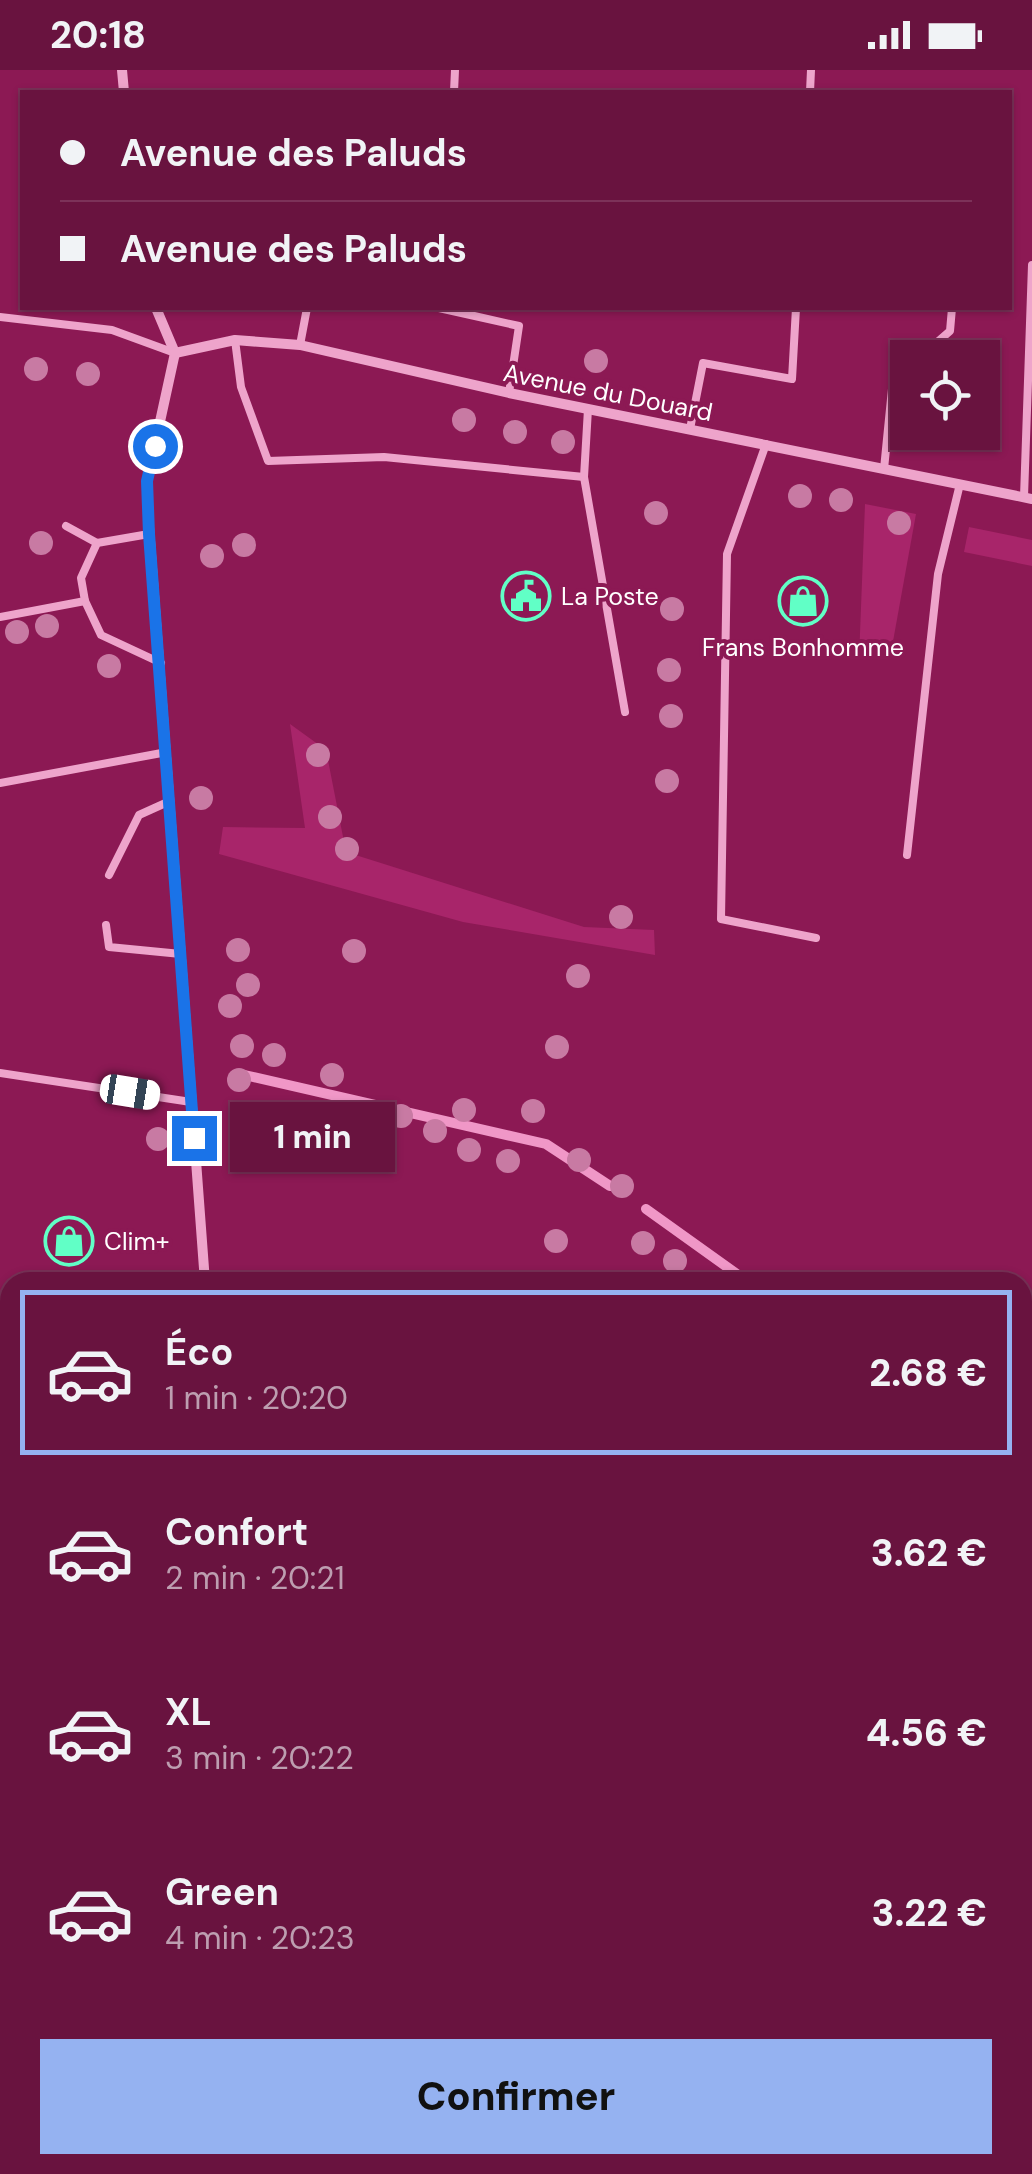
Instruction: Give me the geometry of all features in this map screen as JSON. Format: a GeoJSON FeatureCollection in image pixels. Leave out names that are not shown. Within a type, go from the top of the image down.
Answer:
{"type":"FeatureCollection","features":[{"type":"Feature","properties":{"kind":"street"},"geometry":{"type":"LineString","coordinates":[[157,310],[175,353],[147,481],[149,534],[203,1272]]}},
{"type":"Feature","properties":{"kind":"street","name":"Avenue du Douard"},"geometry":{"type":"LineString","coordinates":[[175,353],[235,340],[300,344],[509,393],[1028,498]]}},
{"type":"Feature","properties":{"kind":"lane"},"geometry":{"type":"LineString","coordinates":[[1028,498],[1032,265]]}},
{"type":"Feature","properties":{"kind":"lane"},"geometry":{"type":"LineString","coordinates":[[300,344],[306,310]]}},
{"type":"Feature","properties":{"kind":"lane"},"geometry":{"type":"LineString","coordinates":[[448,310],[518,326],[509,393]]}},
{"type":"Feature","properties":{"kind":"lane"},"geometry":{"type":"LineString","coordinates":[[690,429],[703,362],[792,378],[796,310]]}},
{"type":"Feature","properties":{"kind":"lane"},"geometry":{"type":"LineString","coordinates":[[940,340],[950,331],[952,310]]}},
{"type":"Feature","properties":{"kind":"lane"},"geometry":{"type":"LineString","coordinates":[[0,317],[112,330],[175,353]]}},
{"type":"Feature","properties":{"kind":"lane"},"geometry":{"type":"LineString","coordinates":[[235,340],[242,387],[268,460],[384,457],[584,476]]}},
{"type":"Feature","properties":{"kind":"lane"},"geometry":{"type":"LineString","coordinates":[[588,408],[584,476],[624,712]]}},
{"type":"Feature","properties":{"kind":"lane"},"geometry":{"type":"LineString","coordinates":[[884,469],[890,409]]}},
{"type":"Feature","properties":{"kind":"lane"},"geometry":{"type":"LineString","coordinates":[[766,444],[727,554],[721,919],[816,938]]}},
{"type":"Feature","properties":{"kind":"lane"},"geometry":{"type":"LineString","coordinates":[[907,855],[938,574],[960,484]]}},
{"type":"Feature","properties":{"kind":"lane"},"geometry":{"type":"LineString","coordinates":[[66,526],[97,542],[149,534]]}},
{"type":"Feature","properties":{"kind":"lane"},"geometry":{"type":"LineString","coordinates":[[97,542],[81,578],[85,601],[101,635],[161,664]]}},
{"type":"Feature","properties":{"kind":"lane"},"geometry":{"type":"LineString","coordinates":[[0,617],[85,601]]}},
{"type":"Feature","properties":{"kind":"lane"},"geometry":{"type":"LineString","coordinates":[[0,783],[167,752]]}},
{"type":"Feature","properties":{"kind":"lane"},"geometry":{"type":"LineString","coordinates":[[110,875],[139,814],[170,800]]}},
{"type":"Feature","properties":{"kind":"lane"},"geometry":{"type":"LineString","coordinates":[[106,925],[109,947],[180,954]]}},
{"type":"Feature","properties":{"kind":"lane"},"geometry":{"type":"LineString","coordinates":[[0,1072],[192,1102]]}},
{"type":"Feature","properties":{"kind":"shaded area"},"geometry":{"type":"Polygon","coordinates":[[[865,504],[916,514],[890,658],[859,659],[865,504]]]}},
{"type":"Feature","properties":{"kind":"shaded area"},"geometry":{"type":"Polygon","coordinates":[[[969,527],[1032,540],[1032,566],[964,552],[969,527]]]}},
{"type":"Feature","properties":{"kind":"shaded area"},"geometry":{"type":"Polygon","coordinates":[[[290,724],[326,750],[346,852],[584,927],[654,930],[655,955],[463,922],[219,854],[223,827],[305,828],[290,724]]]}},
{"type":"Feature","properties":{"kind":"waterway"},"geometry":{"type":"LineString","coordinates":[[240,1074],[546,1144],[610,1186]]}},
{"type":"Feature","properties":{"kind":"waterway"},"geometry":{"type":"LineString","coordinates":[[646,1209],[734,1272]]}},
{"type":"Feature","properties":{"kind":"place","name":"La Poste"},"geometry":{"type":"Point","coordinates":[526,596]}},
{"type":"Feature","properties":{"kind":"place","name":"Frans Bonhomme"},"geometry":{"type":"Point","coordinates":[803,601]}},
{"type":"Feature","properties":{"kind":"place","name":"Clim+"},"geometry":{"type":"Point","coordinates":[69,1241]}},
{"type":"Feature","properties":{"kind":"route"},"geometry":{"type":"LineString","coordinates":[[155,446],[147,481],[149,534],[194,1138]]}}]}
